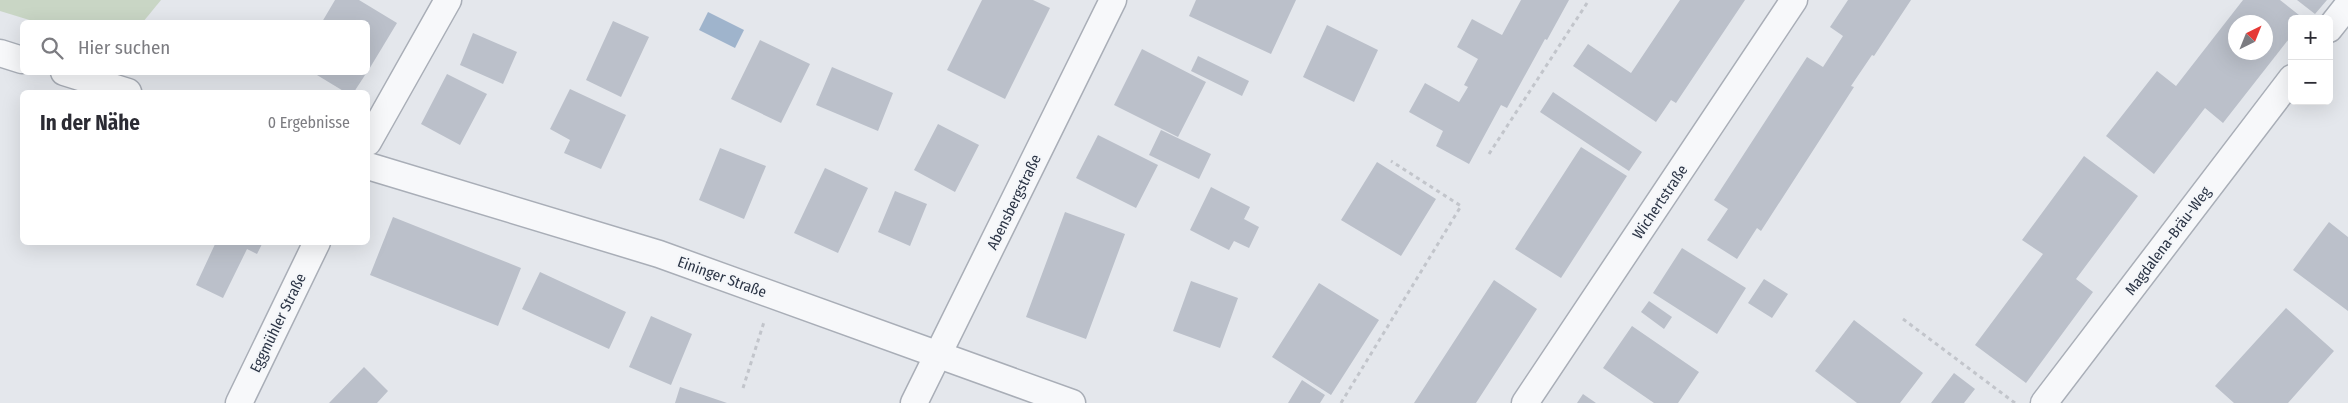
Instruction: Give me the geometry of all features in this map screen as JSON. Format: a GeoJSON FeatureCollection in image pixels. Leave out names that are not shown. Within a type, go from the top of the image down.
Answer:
{"type":"FeatureCollection","features":[{"type":"Feature","properties":{"kind":"street"},"geometry":{"type":"LineString","coordinates":[[370,138],[448,0]]}},
{"type":"Feature","properties":{"kind":"street","name":"Abensbergstraße"},"geometry":{"type":"LineString","coordinates":[[914,403],[1113,0]]}},
{"type":"Feature","properties":{"kind":"street","name":"Wichertstraße"},"geometry":{"type":"LineString","coordinates":[[1525,403],[1794,0]]}},
{"type":"Feature","properties":{"kind":"street"},"geometry":{"type":"LineString","coordinates":[[2333,24],[2348,5]]}},
{"type":"Feature","properties":{"kind":"street"},"geometry":{"type":"LineString","coordinates":[[0,53],[20,59]]}},
{"type":"Feature","properties":{"kind":"street"},"geometry":{"type":"LineString","coordinates":[[74,75],[122,90]]}},
{"type":"Feature","properties":{"kind":"street","name":"Magdalena-Bräu-Weg"},"geometry":{"type":"LineString","coordinates":[[2044,403],[2288,83]]}},
{"type":"Feature","properties":{"kind":"street","name":"Eininger Straße"},"geometry":{"type":"LineString","coordinates":[[370,167],[658,254],[1072,403]]}},
{"type":"Feature","properties":{"kind":"street","name":"Eggmühler Straße"},"geometry":{"type":"LineString","coordinates":[[239,403],[316,245]]}},
{"type":"Feature","properties":{"kind":"path"},"geometry":{"type":"LineString","coordinates":[[1489,154],[1589,0]]}},
{"type":"Feature","properties":{"kind":"path"},"geometry":{"type":"LineString","coordinates":[[1340,403],[1461,206],[1392,161]]}},
{"type":"Feature","properties":{"kind":"path"},"geometry":{"type":"LineString","coordinates":[[743,388],[773,295]]}},
{"type":"Feature","properties":{"kind":"path"},"geometry":{"type":"LineString","coordinates":[[1903,319],[2016,403]]}},
{"type":"Feature","properties":{"kind":"green space"},"geometry":{"type":"Polygon","coordinates":[[[0,0],[161,0],[145,20],[29,20],[0,11],[0,0]]]}},
{"type":"Feature","properties":{"kind":"water"},"geometry":{"type":"Polygon","coordinates":[[[708,12],[744,30],[735,48],[699,30],[708,12]]]}},
{"type":"Feature","properties":{"kind":"building"},"geometry":{"type":"Polygon","coordinates":[[[335,0],[359,0],[397,23],[370,68],[370,20],[323,20],[335,0]]]}},
{"type":"Feature","properties":{"kind":"building"},"geometry":{"type":"Polygon","coordinates":[[[982,0],[1033,0],[1050,8],[1005,99],[947,70],[982,0]]]}},
{"type":"Feature","properties":{"kind":"building"},"geometry":{"type":"Polygon","coordinates":[[[1196,0],[1296,0],[1271,54],[1189,16],[1196,0]]]}},
{"type":"Feature","properties":{"kind":"building"},"geometry":{"type":"Polygon","coordinates":[[[1521,0],[1569,0],[1507,108],[1501,105],[1469,164],[1436,146],[1443,131],[1409,112],[1425,83],[1459,102],[1468,87],[1464,85],[1478,59],[1457,47],[1472,19],[1502,35],[1521,0]]]}},
{"type":"Feature","properties":{"kind":"building"},"geometry":{"type":"Polygon","coordinates":[[[1680,0],[1745,0],[1676,103],[1671,100],[1656,122],[1573,66],[1588,44],[1631,73],[1680,0]]]}},
{"type":"Feature","properties":{"kind":"building"},"geometry":{"type":"Polygon","coordinates":[[[1848,0],[1911,0],[1874,56],[1872,55],[1851,86],[1854,87],[1761,231],[1757,228],[1737,259],[1707,240],[1728,209],[1714,200],[1807,57],[1823,67],[1843,36],[1830,27],[1848,0]]]}},
{"type":"Feature","properties":{"kind":"building"},"geometry":{"type":"Polygon","coordinates":[[[2243,0],[2280,0],[2299,15],[2288,15],[2288,40],[2273,59],[2273,15],[2231,15],[2243,0]]]}},
{"type":"Feature","properties":{"kind":"building"},"geometry":{"type":"Polygon","coordinates":[[[2297,0],[2327,0],[2315,14],[2297,0]]]}},
{"type":"Feature","properties":{"kind":"building"},"geometry":{"type":"Polygon","coordinates":[[[2228,19],[2228,60],[2272,60],[2223,123],[2205,108],[2154,174],[2106,136],[2157,71],[2176,86],[2228,19]]]}},
{"type":"Feature","properties":{"kind":"building"},"geometry":{"type":"Polygon","coordinates":[[[613,21],[649,37],[621,97],[586,80],[613,21]]]}},
{"type":"Feature","properties":{"kind":"building"},"geometry":{"type":"Polygon","coordinates":[[[1327,25],[1378,50],[1354,102],[1303,77],[1327,25]]]}},
{"type":"Feature","properties":{"kind":"building"},"geometry":{"type":"Polygon","coordinates":[[[473,33],[517,52],[503,84],[460,65],[473,33]]]}},
{"type":"Feature","properties":{"kind":"building"},"geometry":{"type":"Polygon","coordinates":[[[760,40],[810,64],[781,123],[731,99],[760,40]]]}},
{"type":"Feature","properties":{"kind":"building"},"geometry":{"type":"Polygon","coordinates":[[[1142,49],[1206,82],[1178,137],[1114,105],[1142,49]]]}},
{"type":"Feature","properties":{"kind":"building"},"geometry":{"type":"Polygon","coordinates":[[[1198,56],[1249,81],[1242,96],[1191,71],[1198,56]]]}},
{"type":"Feature","properties":{"kind":"building"},"geometry":{"type":"Polygon","coordinates":[[[832,67],[893,93],[878,131],[816,105],[832,67]]]}},
{"type":"Feature","properties":{"kind":"building"},"geometry":{"type":"Polygon","coordinates":[[[447,74],[487,94],[460,145],[421,124],[447,74]]]}},
{"type":"Feature","properties":{"kind":"building"},"geometry":{"type":"Polygon","coordinates":[[[317,75],[365,75],[355,90],[342,90],[317,75]]]}},
{"type":"Feature","properties":{"kind":"building"},"geometry":{"type":"Polygon","coordinates":[[[570,89],[626,115],[601,169],[564,153],[570,140],[550,129],[570,89]]]}},
{"type":"Feature","properties":{"kind":"building"},"geometry":{"type":"Polygon","coordinates":[[[1553,92],[1642,152],[1629,171],[1540,112],[1553,92]]]}},
{"type":"Feature","properties":{"kind":"building"},"geometry":{"type":"Polygon","coordinates":[[[938,124],[979,145],[955,192],[914,170],[938,124]]]}},
{"type":"Feature","properties":{"kind":"building"},"geometry":{"type":"Polygon","coordinates":[[[1161,130],[1211,154],[1199,179],[1149,155],[1161,130]]]}},
{"type":"Feature","properties":{"kind":"building"},"geometry":{"type":"Polygon","coordinates":[[[1098,135],[1158,165],[1136,208],[1076,178],[1098,135]]]}},
{"type":"Feature","properties":{"kind":"building"},"geometry":{"type":"Polygon","coordinates":[[[1581,147],[1627,176],[1561,278],[1515,249],[1581,147]]]}},
{"type":"Feature","properties":{"kind":"building"},"geometry":{"type":"Polygon","coordinates":[[[720,148],[766,166],[744,219],[699,200],[720,148]]]}},
{"type":"Feature","properties":{"kind":"building"},"geometry":{"type":"Polygon","coordinates":[[[2084,156],[2138,196],[2076,279],[2093,292],[2026,383],[1975,345],[2043,254],[2022,240],[2084,156]]]}},
{"type":"Feature","properties":{"kind":"building"},"geometry":{"type":"Polygon","coordinates":[[[1377,162],[1436,199],[1401,256],[1341,220],[1377,162]]]}},
{"type":"Feature","properties":{"kind":"building"},"geometry":{"type":"Polygon","coordinates":[[[825,168],[868,188],[838,253],[794,233],[825,168]]]}},
{"type":"Feature","properties":{"kind":"building"},"geometry":{"type":"Polygon","coordinates":[[[1211,187],[1250,207],[1244,219],[1259,227],[1249,248],[1234,241],[1229,250],[1190,230],[1211,187]]]}},
{"type":"Feature","properties":{"kind":"building"},"geometry":{"type":"Polygon","coordinates":[[[895,191],[927,204],[910,246],[878,232],[895,191]]]}},
{"type":"Feature","properties":{"kind":"building"},"geometry":{"type":"Polygon","coordinates":[[[1065,212],[1125,234],[1086,339],[1026,317],[1065,212]]]}},
{"type":"Feature","properties":{"kind":"building"},"geometry":{"type":"Polygon","coordinates":[[[393,217],[521,268],[498,326],[370,275],[393,217]]]}},
{"type":"Feature","properties":{"kind":"building"},"geometry":{"type":"Polygon","coordinates":[[[2329,222],[2348,237],[2348,311],[2293,270],[2329,222]]]}},
{"type":"Feature","properties":{"kind":"building"},"geometry":{"type":"Polygon","coordinates":[[[215,245],[262,245],[257,254],[247,249],[223,298],[196,285],[215,245]]]}},
{"type":"Feature","properties":{"kind":"building"},"geometry":{"type":"Polygon","coordinates":[[[1682,248],[1746,288],[1717,334],[1653,293],[1682,248]]]}},
{"type":"Feature","properties":{"kind":"building"},"geometry":{"type":"Polygon","coordinates":[[[540,272],[626,312],[609,349],[522,309],[540,272]]]}},
{"type":"Feature","properties":{"kind":"building"},"geometry":{"type":"Polygon","coordinates":[[[1764,279],[1788,294],[1772,318],[1748,303],[1764,279]]]}},
{"type":"Feature","properties":{"kind":"building"},"geometry":{"type":"Polygon","coordinates":[[[1494,280],[1537,309],[1476,403],[1414,403],[1494,280]]]}},
{"type":"Feature","properties":{"kind":"building"},"geometry":{"type":"Polygon","coordinates":[[[1191,281],[1238,298],[1220,348],[1173,331],[1191,281]]]}},
{"type":"Feature","properties":{"kind":"building"},"geometry":{"type":"Polygon","coordinates":[[[1319,283],[1379,320],[1331,395],[1272,357],[1319,283]]]}},
{"type":"Feature","properties":{"kind":"building"},"geometry":{"type":"Polygon","coordinates":[[[1649,301],[1672,317],[1664,329],[1641,312],[1649,301]]]}},
{"type":"Feature","properties":{"kind":"building"},"geometry":{"type":"Polygon","coordinates":[[[2286,308],[2334,351],[2288,403],[2234,403],[2215,386],[2286,308]]]}},
{"type":"Feature","properties":{"kind":"building"},"geometry":{"type":"Polygon","coordinates":[[[651,316],[692,334],[671,385],[629,367],[651,316]]]}},
{"type":"Feature","properties":{"kind":"building"},"geometry":{"type":"Polygon","coordinates":[[[1854,320],[1923,373],[1900,403],[1857,403],[1815,371],[1854,320]]]}},
{"type":"Feature","properties":{"kind":"building"},"geometry":{"type":"Polygon","coordinates":[[[1632,326],[1699,372],[1678,403],[1654,403],[1603,368],[1632,326]]]}},
{"type":"Feature","properties":{"kind":"building"},"geometry":{"type":"Polygon","coordinates":[[[364,367],[388,391],[377,403],[329,403],[364,367]]]}},
{"type":"Feature","properties":{"kind":"building"},"geometry":{"type":"Polygon","coordinates":[[[1954,373],[1975,389],[1964,403],[1931,403],[1954,373]]]}},
{"type":"Feature","properties":{"kind":"building"},"geometry":{"type":"Polygon","coordinates":[[[1302,380],[1325,395],[1320,403],[1288,403],[1302,380]]]}},
{"type":"Feature","properties":{"kind":"building"},"geometry":{"type":"Polygon","coordinates":[[[680,387],[727,403],[675,403],[680,387]]]}},
{"type":"Feature","properties":{"kind":"building"},"geometry":{"type":"Polygon","coordinates":[[[1583,394],[1596,403],[1577,403],[1583,394]]]}}]}
